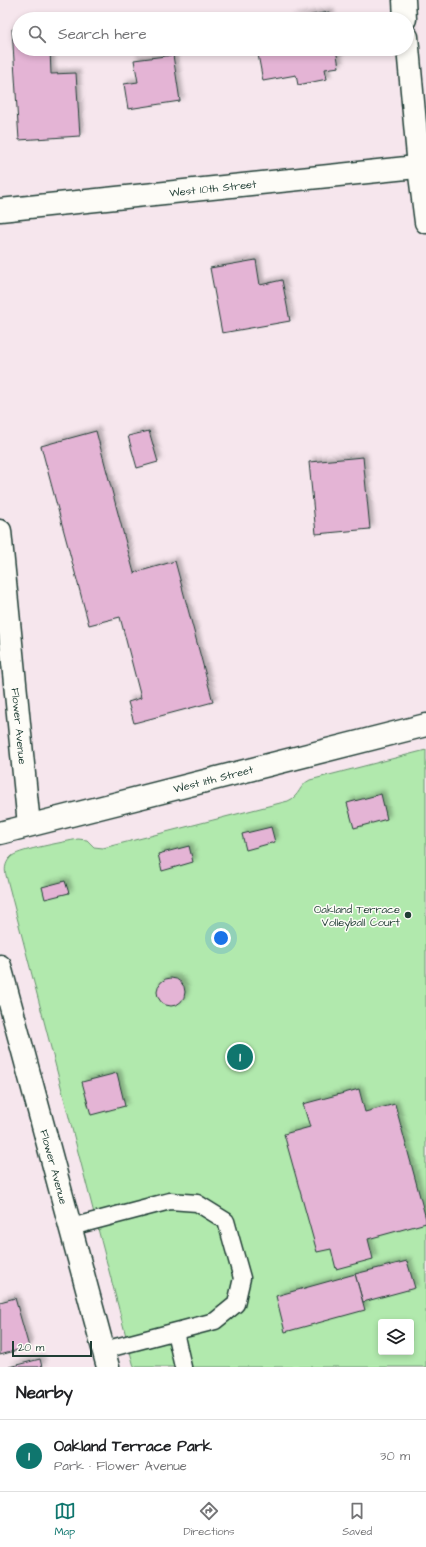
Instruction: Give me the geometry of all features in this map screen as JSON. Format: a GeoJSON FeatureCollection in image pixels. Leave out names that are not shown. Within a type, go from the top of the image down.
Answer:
{"type":"FeatureCollection","features":[{"type":"Feature","properties":{"kind":"street"},"geometry":{"type":"LineString","coordinates":[[404,0],[405,12]]}},
{"type":"Feature","properties":{"kind":"street"},"geometry":{"type":"LineString","coordinates":[[409,56],[422,167],[426,222]]}},
{"type":"Feature","properties":{"kind":"street","name":"West 10th Street"},"geometry":{"type":"LineString","coordinates":[[0,210],[422,167]]}},
{"type":"Feature","properties":{"kind":"street","name":"Flower Avenue"},"geometry":{"type":"LineString","coordinates":[[0,531],[29,825]]}},
{"type":"Feature","properties":{"kind":"street","name":"West 11th Street"},"geometry":{"type":"LineString","coordinates":[[0,833],[426,725]]}},
{"type":"Feature","properties":{"kind":"street","name":"Flower Avenue"},"geometry":{"type":"LineString","coordinates":[[0,966],[106,1359]]}},
{"type":"Feature","properties":{"kind":"lane"},"geometry":{"type":"LineString","coordinates":[[71,1227],[170,1202],[197,1203],[226,1221],[242,1278],[236,1304],[215,1321],[175,1332],[106,1359]]}},
{"type":"Feature","properties":{"kind":"lane"},"geometry":{"type":"LineString","coordinates":[[175,1332],[183,1367]]}},
{"type":"Feature","properties":{"kind":"green space"},"geometry":{"type":"Polygon","coordinates":[[[426,750],[426,1367],[134,1367],[6,875],[6,865],[8,860],[17,853],[44,846],[78,839],[87,840],[94,847],[103,848],[288,801],[295,796],[306,782],[426,750]]]}},
{"type":"Feature","properties":{"kind":"building"},"geometry":{"type":"Polygon","coordinates":[[[14,56],[50,56],[51,74],[76,73],[80,136],[19,140],[14,56]]]}},
{"type":"Feature","properties":{"kind":"building"},"geometry":{"type":"Polygon","coordinates":[[[173,56],[180,101],[128,109],[124,84],[138,82],[134,60],[173,56]]]}},
{"type":"Feature","properties":{"kind":"building"},"geometry":{"type":"Polygon","coordinates":[[[258,56],[337,56],[339,67],[325,69],[327,79],[298,85],[296,75],[263,81],[258,56]]]}},
{"type":"Feature","properties":{"kind":"building"},"geometry":{"type":"Polygon","coordinates":[[[256,260],[260,285],[282,280],[290,321],[222,333],[210,268],[256,260]]]}},
{"type":"Feature","properties":{"kind":"building"},"geometry":{"type":"Polygon","coordinates":[[[96,431],[134,573],[175,561],[213,702],[134,723],[128,702],[141,698],[120,617],[89,625],[41,446],[96,431]]]}},
{"type":"Feature","properties":{"kind":"building"},"geometry":{"type":"Polygon","coordinates":[[[149,431],[158,462],[137,468],[128,436],[149,431]]]}},
{"type":"Feature","properties":{"kind":"building"},"geometry":{"type":"Polygon","coordinates":[[[363,457],[370,529],[316,534],[309,462],[363,457]]]}},
{"type":"Feature","properties":{"kind":"building"},"geometry":{"type":"Polygon","coordinates":[[[381,794],[387,819],[354,828],[347,803],[381,794]]]}},
{"type":"Feature","properties":{"kind":"building"},"geometry":{"type":"Polygon","coordinates":[[[271,827],[275,842],[246,850],[242,834],[271,827]]]}},
{"type":"Feature","properties":{"kind":"building"},"geometry":{"type":"Polygon","coordinates":[[[189,846],[193,862],[162,871],[158,854],[189,846]]]}},
{"type":"Feature","properties":{"kind":"building"},"geometry":{"type":"Polygon","coordinates":[[[65,881],[69,893],[45,899],[42,887],[65,881]]]}},
{"type":"Feature","properties":{"kind":"building"},"geometry":{"type":"Polygon","coordinates":[[[171,978],[181,982],[185,992],[181,1002],[171,1006],[161,1002],[157,992],[161,982],[171,978]]]}},
{"type":"Feature","properties":{"kind":"building"},"geometry":{"type":"Polygon","coordinates":[[[117,1073],[125,1106],[91,1115],[82,1082],[117,1073]]]}},
{"type":"Feature","properties":{"kind":"building"},"geometry":{"type":"Polygon","coordinates":[[[359,1089],[365,1112],[395,1104],[426,1223],[368,1239],[373,1259],[336,1269],[331,1249],[317,1252],[284,1134],[310,1127],[303,1104],[359,1089]]]}},
{"type":"Feature","properties":{"kind":"building"},"geometry":{"type":"Polygon","coordinates":[[[407,1261],[415,1288],[363,1302],[355,1274],[407,1261]]]}},
{"type":"Feature","properties":{"kind":"building"},"geometry":{"type":"Polygon","coordinates":[[[355,1274],[365,1310],[285,1332],[276,1296],[355,1274]]]}},
{"type":"Feature","properties":{"kind":"building"},"geometry":{"type":"Polygon","coordinates":[[[15,1298],[29,1347],[0,1355],[0,1302],[15,1298]]]}},
{"type":"Feature","properties":{"kind":"building"},"geometry":{"type":"Polygon","coordinates":[[[40,1359],[42,1367],[9,1367],[40,1359]]]}},
{"type":"Feature","properties":{"kind":"place","name":"Oakland Terrace Volleyball Court"},"geometry":{"type":"Point","coordinates":[408,915]}},
{"type":"Feature","properties":{"kind":"place","name":"Oakland Terrace Park"},"geometry":{"type":"Point","coordinates":[240,1057]}}]}
